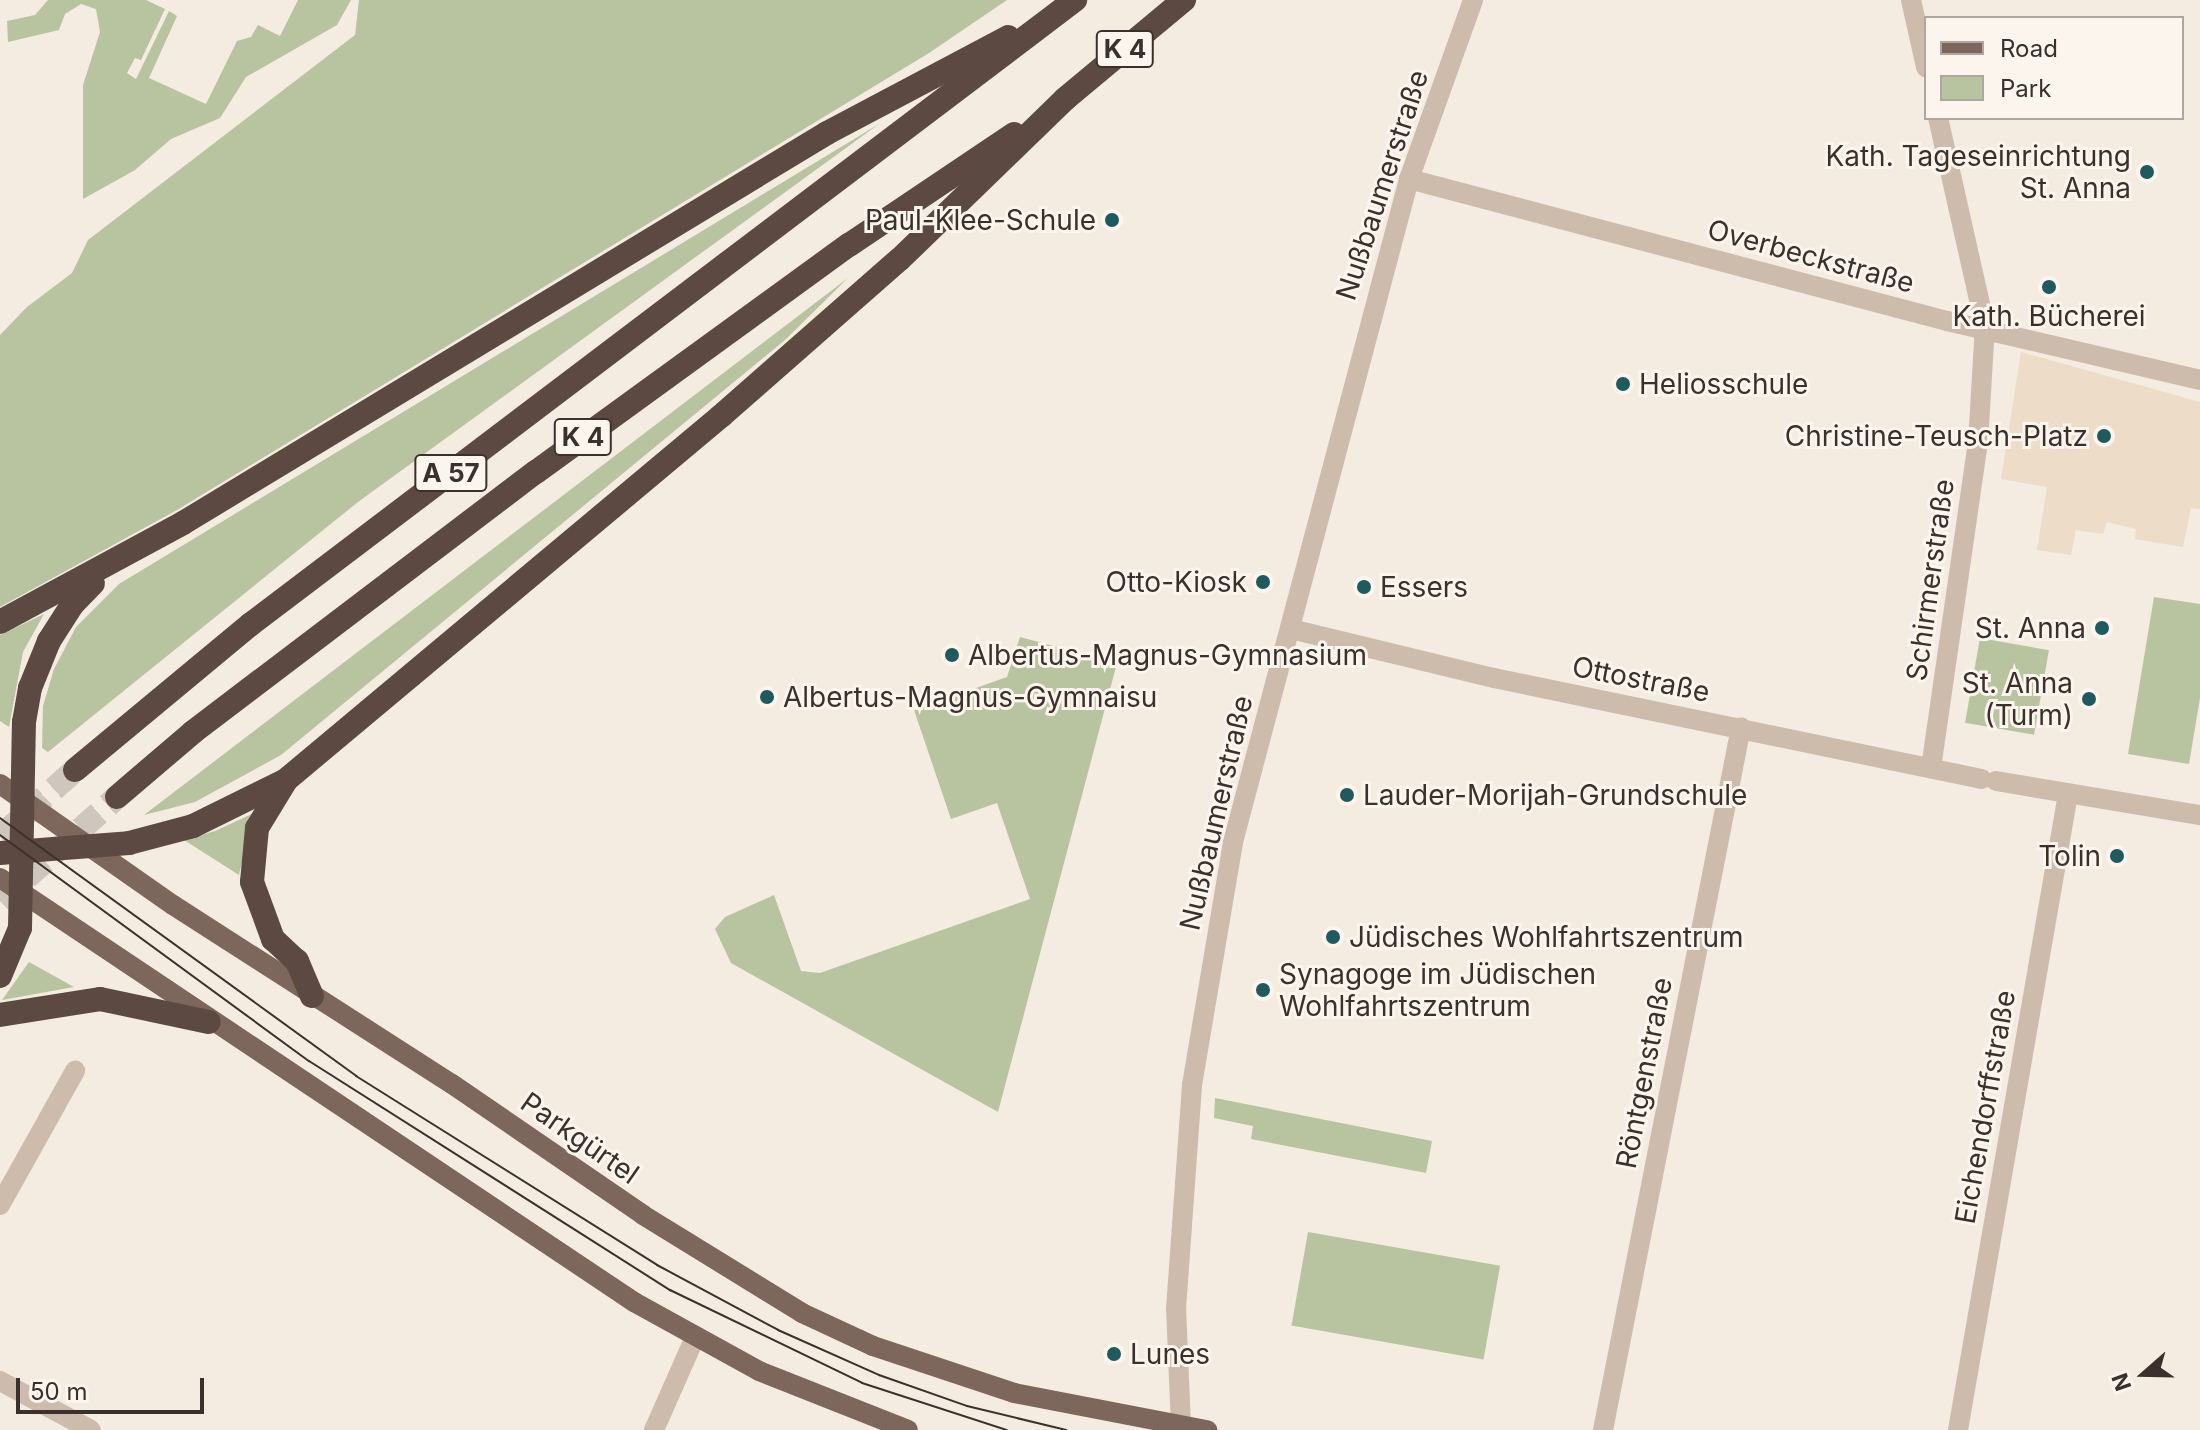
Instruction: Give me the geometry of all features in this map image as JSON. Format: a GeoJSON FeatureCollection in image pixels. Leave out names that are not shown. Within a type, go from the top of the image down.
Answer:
{"type":"FeatureCollection","features":[{"type":"Feature","properties":{"kind":"highway","name":"K 4"},"geometry":{"type":"LineString","coordinates":[[117,797],[193,732],[536,472],[849,245],[1065,99],[1184,0]]}},
{"type":"Feature","properties":{"kind":"highway","name":"K 4"},"geometry":{"type":"LineString","coordinates":[[834,184],[1068,6]]}},
{"type":"Feature","properties":{"kind":"highway"},"geometry":{"type":"LineString","coordinates":[[0,622],[118,559],[827,133],[1068,6]]}},
{"type":"Feature","properties":{"kind":"highway"},"geometry":{"type":"LineString","coordinates":[[12,853],[93,849],[193,826],[286,780],[852,301],[1065,99]]}},
{"type":"Feature","properties":{"kind":"highway","name":"A 57"},"geometry":{"type":"LineString","coordinates":[[75,770],[251,624],[834,184]]}},
{"type":"Feature","properties":{"kind":"highway"},"geometry":{"type":"LineString","coordinates":[[0,976],[20,928],[23,895],[12,853],[25,801],[24,722],[36,664],[72,605],[118,559]]}},
{"type":"Feature","properties":{"kind":"highway"},"geometry":{"type":"LineString","coordinates":[[286,780],[257,828],[252,882],[273,939],[297,961],[312,996]]}},
{"type":"Feature","properties":{"kind":"highway"},"geometry":{"type":"LineString","coordinates":[[0,1015],[100,999],[209,1022]]}},
{"type":"Feature","properties":{"kind":"main road","name":"Parkgürtel"},"geometry":{"type":"LineString","coordinates":[[0,784],[312,996],[452,1084],[643,1215],[802,1313],[963,1379],[1207,1430]]}},
{"type":"Feature","properties":{"kind":"main road"},"geometry":{"type":"LineString","coordinates":[[0,878],[209,1022],[695,1337],[772,1376],[908,1430]]}},
{"type":"Feature","properties":{"kind":"street","name":"Nußbaumerstraße"},"geometry":{"type":"LineString","coordinates":[[1181,1426],[1176,1309],[1192,1085],[1233,842],[1409,179],[1473,0]]}},
{"type":"Feature","properties":{"kind":"street"},"geometry":{"type":"LineString","coordinates":[[1911,0],[1924,58]]}},
{"type":"Feature","properties":{"kind":"street","name":"Schirmerstraße"},"geometry":{"type":"LineString","coordinates":[[1931,768],[1978,443],[1985,326],[1938,120]]}},
{"type":"Feature","properties":{"kind":"street","name":"Overbeckstraße"},"geometry":{"type":"LineString","coordinates":[[1409,179],[2200,380]]}},
{"type":"Feature","properties":{"kind":"street","name":"Ottostraße"},"geometry":{"type":"LineString","coordinates":[[1291,629],[1494,678],[1989,780],[2200,815]]}},
{"type":"Feature","properties":{"kind":"street","name":"Röntgenstraße"},"geometry":{"type":"LineString","coordinates":[[1603,1430],[1741,727]]}},
{"type":"Feature","properties":{"kind":"street","name":"Eichendorffstraße"},"geometry":{"type":"LineString","coordinates":[[1958,1430],[2068,794]]}},
{"type":"Feature","properties":{"kind":"street"},"geometry":{"type":"LineString","coordinates":[[0,1205],[75,1071]]}},
{"type":"Feature","properties":{"kind":"street"},"geometry":{"type":"LineString","coordinates":[[654,1430],[695,1337]]}},
{"type":"Feature","properties":{"kind":"street"},"geometry":{"type":"LineString","coordinates":[[0,1381],[91,1430]]}},
{"type":"Feature","properties":{"kind":"green space"},"geometry":{"type":"Polygon","coordinates":[[[48,0],[146,0],[165,9],[141,60],[135,58],[127,73],[136,79],[169,11],[177,16],[149,78],[206,104],[237,41],[251,37],[258,25],[280,36],[298,0],[351,0],[337,25],[246,77],[220,118],[171,139],[135,170],[83,199],[83,85],[100,32],[96,9],[81,4],[65,14],[59,30],[8,42],[7,21],[35,15],[48,0]]]}},
{"type":"Feature","properties":{"kind":"green space"},"geometry":{"type":"Polygon","coordinates":[[[359,0],[1007,0],[929,53],[177,510],[0,607],[0,335],[27,307],[72,273],[88,240],[355,35],[359,0]]]}},
{"type":"Feature","properties":{"kind":"green space"},"geometry":{"type":"Polygon","coordinates":[[[879,124],[358,502],[48,752],[42,748],[43,706],[54,669],[76,627],[119,584],[879,124]]]}},
{"type":"Feature","properties":{"kind":"green space"},"geometry":{"type":"Polygon","coordinates":[[[848,278],[785,340],[281,755],[195,802],[144,815],[848,278]]]}},
{"type":"Feature","properties":{"kind":"green space"},"geometry":{"type":"Polygon","coordinates":[[[2154,597],[2200,604],[2200,698],[2189,764],[2128,754],[2154,597]]]}},
{"type":"Feature","properties":{"kind":"green space"},"geometry":{"type":"Polygon","coordinates":[[[44,614],[23,652],[9,727],[0,721],[0,635],[44,614]]]}},
{"type":"Feature","properties":{"kind":"green space"},"geometry":{"type":"Polygon","coordinates":[[[1020,637],[1117,663],[998,1112],[731,963],[715,929],[725,917],[774,895],[801,971],[820,973],[1030,899],[997,803],[951,819],[914,710],[1007,677],[1020,637]]]}},
{"type":"Feature","properties":{"kind":"green space"},"geometry":{"type":"Polygon","coordinates":[[[1980,638],[2049,650],[2034,735],[1965,723],[1980,638]]]}},
{"type":"Feature","properties":{"kind":"green space"},"geometry":{"type":"Polygon","coordinates":[[[254,813],[239,875],[184,840],[215,831],[254,813]]]}},
{"type":"Feature","properties":{"kind":"green space"},"geometry":{"type":"Polygon","coordinates":[[[29,962],[74,987],[2,1000],[29,962]]]}},
{"type":"Feature","properties":{"kind":"green space"},"geometry":{"type":"Polygon","coordinates":[[[1215,1098],[1432,1141],[1426,1173],[1251,1139],[1253,1126],[1214,1118],[1215,1098]]]}},
{"type":"Feature","properties":{"kind":"green space"},"geometry":{"type":"Polygon","coordinates":[[[1308,1232],[1500,1266],[1484,1359],[1292,1326],[1308,1232]]]}},
{"type":"Feature","properties":{"kind":"shaded area","name":"Christine-Teusch-Platz"},"geometry":{"type":"Polygon","coordinates":[[[2021,352],[2200,402],[2200,509],[2191,508],[2183,547],[2135,539],[2136,529],[2107,522],[2103,534],[2076,530],[2071,555],[2037,550],[2047,487],[2001,479],[2021,352]]]}},
{"type":"Feature","properties":{"kind":"tunnel"},"geometry":{"type":"LineString","coordinates":[[0,837],[75,770]]}},
{"type":"Feature","properties":{"kind":"tunnel"},"geometry":{"type":"LineString","coordinates":[[0,901],[117,797]]}},
{"type":"Feature","properties":{"kind":"tram line"},"geometry":{"type":"LineString","coordinates":[[0,818],[356,1076],[657,1265],[778,1330],[879,1375],[967,1406],[1066,1430]]}},
{"type":"Feature","properties":{"kind":"tram line"},"geometry":{"type":"LineString","coordinates":[[0,835],[309,1061],[670,1290],[862,1383],[1007,1430]]}},
{"type":"Feature","properties":{"kind":"place","name":"Kath. Tageseinrichtung St. Anna"},"geometry":{"type":"Point","coordinates":[2147,172]}},
{"type":"Feature","properties":{"kind":"place","name":"Paul-Klee-Schule"},"geometry":{"type":"Point","coordinates":[1112,220]}},
{"type":"Feature","properties":{"kind":"place","name":"Kath. Bücherei"},"geometry":{"type":"Point","coordinates":[2049,287]}},
{"type":"Feature","properties":{"kind":"place","name":"Heliosschule"},"geometry":{"type":"Point","coordinates":[1623,384]}},
{"type":"Feature","properties":{"kind":"place","name":"Christine-Teusch-Platz"},"geometry":{"type":"Point","coordinates":[2104,436]}},
{"type":"Feature","properties":{"kind":"place","name":"Otto-Kiosk"},"geometry":{"type":"Point","coordinates":[1263,582]}},
{"type":"Feature","properties":{"kind":"place","name":"Essers"},"geometry":{"type":"Point","coordinates":[1364,587]}},
{"type":"Feature","properties":{"kind":"place","name":"St. Anna"},"geometry":{"type":"Point","coordinates":[2102,628]}},
{"type":"Feature","properties":{"kind":"place","name":"Albertus-Magnus-Gymnasium"},"geometry":{"type":"Point","coordinates":[952,655]}},
{"type":"Feature","properties":{"kind":"place","name":"Albertus-Magnus-Gymnaisu"},"geometry":{"type":"Point","coordinates":[767,697]}},
{"type":"Feature","properties":{"kind":"place","name":"St. Anna (Turm)"},"geometry":{"type":"Point","coordinates":[2089,699]}},
{"type":"Feature","properties":{"kind":"place","name":"Lauder-Morijah-Grundschule"},"geometry":{"type":"Point","coordinates":[1347,795]}},
{"type":"Feature","properties":{"kind":"place","name":"Tolin"},"geometry":{"type":"Point","coordinates":[2117,856]}},
{"type":"Feature","properties":{"kind":"place","name":"Jüdisches Wohlfahrtszentrum"},"geometry":{"type":"Point","coordinates":[1333,937]}},
{"type":"Feature","properties":{"kind":"place","name":"Synagoge im Jüdischen Wohlfahrtszentrum"},"geometry":{"type":"Point","coordinates":[1263,990]}},
{"type":"Feature","properties":{"kind":"place","name":"Lunes"},"geometry":{"type":"Point","coordinates":[1114,1354]}}]}
